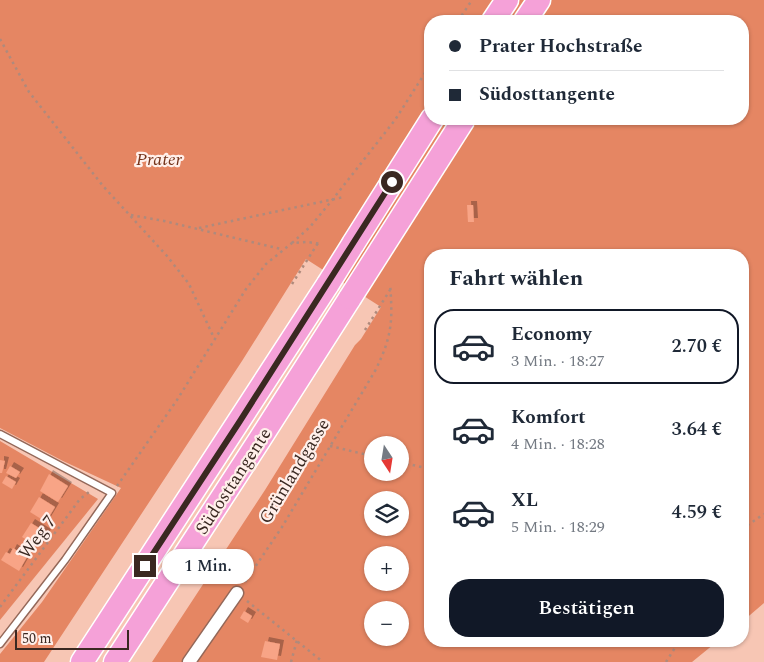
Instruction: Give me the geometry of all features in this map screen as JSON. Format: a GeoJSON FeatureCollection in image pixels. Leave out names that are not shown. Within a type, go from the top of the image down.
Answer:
{"type":"FeatureCollection","features":[{"type":"Feature","properties":{"kind":"highway"},"geometry":{"type":"LineString","coordinates":[[497,15],[507,0]]}},
{"type":"Feature","properties":{"kind":"highway"},"geometry":{"type":"LineString","coordinates":[[529,15],[539,0]]}},
{"type":"Feature","properties":{"kind":"highway","name":"Südosttangente"},"geometry":{"type":"LineString","coordinates":[[82,662],[328,284],[428,125]]}},
{"type":"Feature","properties":{"kind":"highway","name":"Südosttangente"},"geometry":{"type":"LineString","coordinates":[[114,662],[266,431],[460,125]]}},
{"type":"Feature","properties":{"kind":"street"},"geometry":{"type":"LineString","coordinates":[[189,662],[238,593]]}},
{"type":"Feature","properties":{"kind":"lane"},"geometry":{"type":"LineString","coordinates":[[0,434],[112,493],[65,560],[0,644]]}},
{"type":"Feature","properties":{"kind":"path"},"geometry":{"type":"LineString","coordinates":[[462,15],[472,0]]}},
{"type":"Feature","properties":{"kind":"path"},"geometry":{"type":"LineString","coordinates":[[0,39],[29,92],[103,186],[190,284],[214,338]]}},
{"type":"Feature","properties":{"kind":"path"},"geometry":{"type":"LineString","coordinates":[[112,493],[177,400],[246,289],[266,264],[310,227],[333,200],[395,120],[424,74]]}},
{"type":"Feature","properties":{"kind":"path"},"geometry":{"type":"LineString","coordinates":[[196,229],[344,197]]}},
{"type":"Feature","properties":{"kind":"path"},"geometry":{"type":"LineString","coordinates":[[129,214],[282,249]]}},
{"type":"Feature","properties":{"kind":"path"},"geometry":{"type":"LineString","coordinates":[[292,242],[320,244],[292,284]]}},
{"type":"Feature","properties":{"kind":"path","name":"Grünlandgasse"},"geometry":{"type":"LineString","coordinates":[[238,593],[282,527],[376,371],[386,349],[392,324],[390,284]]}},
{"type":"Feature","properties":{"kind":"path"},"geometry":{"type":"LineString","coordinates":[[365,330],[391,289]]}},
{"type":"Feature","properties":{"kind":"path"},"geometry":{"type":"LineString","coordinates":[[330,446],[364,454]]}},
{"type":"Feature","properties":{"kind":"path"},"geometry":{"type":"LineString","coordinates":[[409,464],[424,468]]}},
{"type":"Feature","properties":{"kind":"path","name":"Weg 7"},"geometry":{"type":"LineString","coordinates":[[0,607],[80,499],[97,485]]}},
{"type":"Feature","properties":{"kind":"path"},"geometry":{"type":"LineString","coordinates":[[749,524],[764,514]]}},
{"type":"Feature","properties":{"kind":"path"},"geometry":{"type":"LineString","coordinates":[[238,593],[323,662]]}},
{"type":"Feature","properties":{"kind":"path"},"geometry":{"type":"LineString","coordinates":[[291,662],[297,640]]}},
{"type":"Feature","properties":{"kind":"path"},"geometry":{"type":"LineString","coordinates":[[666,662],[676,647]]}},
{"type":"Feature","properties":{"kind":"green space","name":"Prater"},"geometry":{"type":"Polygon","coordinates":[[[0,0],[764,0],[764,603],[749,616],[749,249],[424,249],[424,647],[710,647],[692,662],[194,662],[205,629],[182,662],[152,662],[265,490],[355,345],[361,339],[381,307],[306,259],[242,361],[44,662],[0,662],[0,654],[42,602],[121,488],[63,461],[0,428],[0,0]]]}},
{"type":"Feature","properties":{"kind":"green space"},"geometry":{"type":"Polygon","coordinates":[[[0,441],[98,499],[0,620],[0,441]]]}},
{"type":"Feature","properties":{"kind":"building"},"geometry":{"type":"Polygon","coordinates":[[[467,205],[473,205],[474,222],[468,222],[467,205]]]}},
{"type":"Feature","properties":{"kind":"building"},"geometry":{"type":"Polygon","coordinates":[[[0,460],[5,461],[2,473],[0,473],[0,460]]]}},
{"type":"Feature","properties":{"kind":"building"},"geometry":{"type":"Polygon","coordinates":[[[10,466],[20,472],[16,478],[6,473],[10,466]]]}},
{"type":"Feature","properties":{"kind":"building"},"geometry":{"type":"Polygon","coordinates":[[[49,474],[68,486],[58,502],[40,491],[49,474]]]}},
{"type":"Feature","properties":{"kind":"building"},"geometry":{"type":"Polygon","coordinates":[[[6,476],[16,482],[12,489],[2,483],[6,476]]]}},
{"type":"Feature","properties":{"kind":"building"},"geometry":{"type":"Polygon","coordinates":[[[39,497],[55,507],[46,522],[30,512],[39,497]]]}},
{"type":"Feature","properties":{"kind":"building"},"geometry":{"type":"Polygon","coordinates":[[[31,523],[47,533],[39,547],[22,537],[31,523]]]}},
{"type":"Feature","properties":{"kind":"building"},"geometry":{"type":"Polygon","coordinates":[[[13,548],[27,557],[19,571],[1,560],[6,552],[10,554],[13,548]]]}},
{"type":"Feature","properties":{"kind":"building"},"geometry":{"type":"Polygon","coordinates":[[[244,611],[252,616],[248,623],[240,618],[244,611]]]}},
{"type":"Feature","properties":{"kind":"building"},"geometry":{"type":"Polygon","coordinates":[[[265,641],[280,644],[277,660],[261,657],[265,641]]]}},
{"type":"Feature","properties":{"kind":"route"},"geometry":{"type":"LineString","coordinates":[[145,566],[392,182]]}}]}
